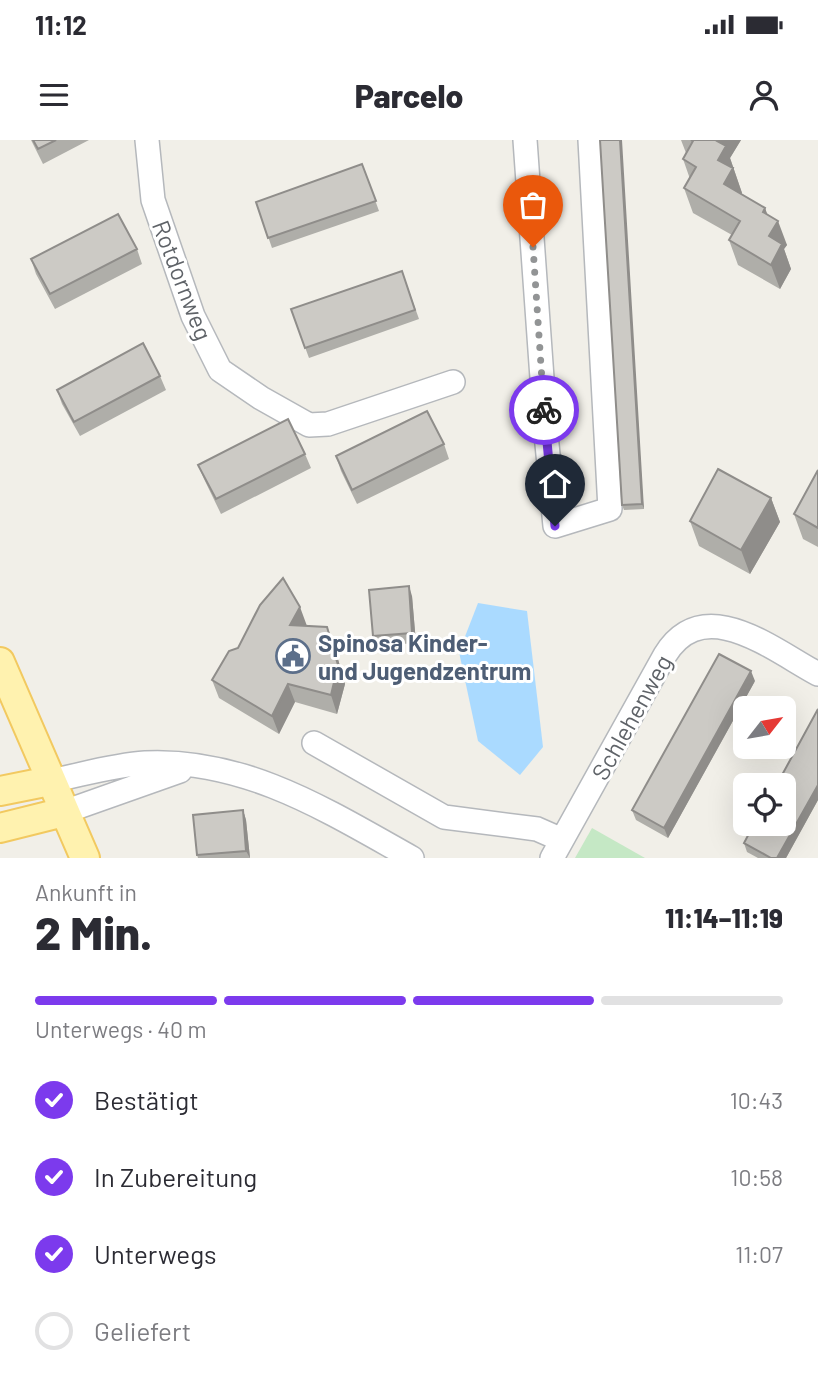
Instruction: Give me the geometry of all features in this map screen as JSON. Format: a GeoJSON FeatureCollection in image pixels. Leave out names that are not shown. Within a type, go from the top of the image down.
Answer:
{"type":"FeatureCollection","features":[{"type":"Feature","properties":{"kind":"main road"},"geometry":{"type":"LineString","coordinates":[[0,662],[85,858]]}},
{"type":"Feature","properties":{"kind":"main road"},"geometry":{"type":"LineString","coordinates":[[0,791],[50,780]]}},
{"type":"Feature","properties":{"kind":"main road"},"geometry":{"type":"LineString","coordinates":[[0,828],[64,812]]}},
{"type":"Feature","properties":{"kind":"street","name":"Rotdornweg"},"geometry":{"type":"LineString","coordinates":[[147,140],[153,200],[193,316],[220,370],[261,398],[309,425],[328,424],[453,383]]}},
{"type":"Feature","properties":{"kind":"street"},"geometry":{"type":"LineString","coordinates":[[525,140],[555,526],[611,509],[590,140]]}},
{"type":"Feature","properties":{"kind":"street","name":"Schlehenweg"},"geometry":{"type":"LineString","coordinates":[[557,849],[665,655],[680,637],[702,627],[726,626],[818,674]]}},
{"type":"Feature","properties":{"kind":"street"},"geometry":{"type":"LineString","coordinates":[[314,743],[444,817],[537,829],[557,849]]}},
{"type":"Feature","properties":{"kind":"street"},"geometry":{"type":"LineString","coordinates":[[50,780],[143,763],[170,763],[225,771],[285,789],[412,858]]}},
{"type":"Feature","properties":{"kind":"street"},"geometry":{"type":"LineString","coordinates":[[64,812],[166,774],[189,770],[225,771]]}},
{"type":"Feature","properties":{"kind":"green space"},"geometry":{"type":"Polygon","coordinates":[[[592,828],[645,858],[575,858],[592,828]]]}},
{"type":"Feature","properties":{"kind":"water"},"geometry":{"type":"Polygon","coordinates":[[[478,603],[527,611],[543,747],[520,775],[478,741],[459,652],[478,603]]]}},
{"type":"Feature","properties":{"kind":"building"},"geometry":{"type":"Polygon","coordinates":[[[33,140],[56,140],[38,149],[33,140]]]}},
{"type":"Feature","properties":{"kind":"building"},"geometry":{"type":"Polygon","coordinates":[[[600,140],[620,140],[642,504],[622,505],[600,140]]]}},
{"type":"Feature","properties":{"kind":"building"},"geometry":{"type":"Polygon","coordinates":[[[691,140],[718,140],[726,146],[718,160],[733,168],[724,184],[765,208],[763,212],[778,221],[769,236],[782,244],[771,265],[729,240],[740,221],[684,188],[696,167],[683,159],[693,141],[691,140]]]}},
{"type":"Feature","properties":{"kind":"building"},"geometry":{"type":"Polygon","coordinates":[[[362,164],[376,201],[268,238],[256,202],[362,164]]]}},
{"type":"Feature","properties":{"kind":"building"},"geometry":{"type":"Polygon","coordinates":[[[118,214],[137,249],[50,294],[31,259],[118,214]]]}},
{"type":"Feature","properties":{"kind":"building"},"geometry":{"type":"Polygon","coordinates":[[[402,271],[415,310],[305,348],[291,309],[402,271]]]}},
{"type":"Feature","properties":{"kind":"building"},"geometry":{"type":"Polygon","coordinates":[[[143,343],[160,376],[74,422],[57,390],[143,343]]]}},
{"type":"Feature","properties":{"kind":"building"},"geometry":{"type":"Polygon","coordinates":[[[427,411],[444,444],[352,490],[336,456],[427,411]]]}},
{"type":"Feature","properties":{"kind":"building"},"geometry":{"type":"Polygon","coordinates":[[[288,419],[305,454],[216,499],[198,465],[288,419]]]}},
{"type":"Feature","properties":{"kind":"building"},"geometry":{"type":"Polygon","coordinates":[[[718,469],[771,498],[741,550],[690,521],[718,469]]]}},
{"type":"Feature","properties":{"kind":"building"},"geometry":{"type":"Polygon","coordinates":[[[818,470],[818,528],[794,514],[818,470]]]}},
{"type":"Feature","properties":{"kind":"building","name":"Spinosa Kinder- und Jugendzentrum"},"geometry":{"type":"Polygon","coordinates":[[[283,578],[300,607],[290,625],[327,627],[338,665],[331,695],[288,684],[272,716],[212,680],[229,651],[238,648],[260,605],[283,578]]]}},
{"type":"Feature","properties":{"kind":"building"},"geometry":{"type":"Polygon","coordinates":[[[409,586],[412,633],[373,636],[369,590],[409,586]]]}},
{"type":"Feature","properties":{"kind":"building"},"geometry":{"type":"Polygon","coordinates":[[[719,654],[751,671],[737,696],[733,696],[733,703],[664,828],[632,810],[719,654]]]}},
{"type":"Feature","properties":{"kind":"building"},"geometry":{"type":"Polygon","coordinates":[[[818,709],[818,785],[796,824],[796,773],[783,773],[790,760],[796,760],[796,749],[818,709]]]}},
{"type":"Feature","properties":{"kind":"building"},"geometry":{"type":"Polygon","coordinates":[[[243,810],[246,851],[197,855],[193,815],[243,810]]]}},
{"type":"Feature","properties":{"kind":"building"},"geometry":{"type":"Polygon","coordinates":[[[748,836],[789,836],[777,858],[771,858],[744,843],[748,836]]]}},
{"type":"Feature","properties":{"kind":"way so far"},"geometry":{"type":"LineString","coordinates":[[533,247],[544,410]]}},
{"type":"Feature","properties":{"kind":"place","name":"Spinosa Kinder- und Jugendzentrum"},"geometry":{"type":"Point","coordinates":[293,656]}},
{"type":"Feature","properties":{"kind":"route"},"geometry":{"type":"LineString","coordinates":[[544,410],[555,526]]}}]}
